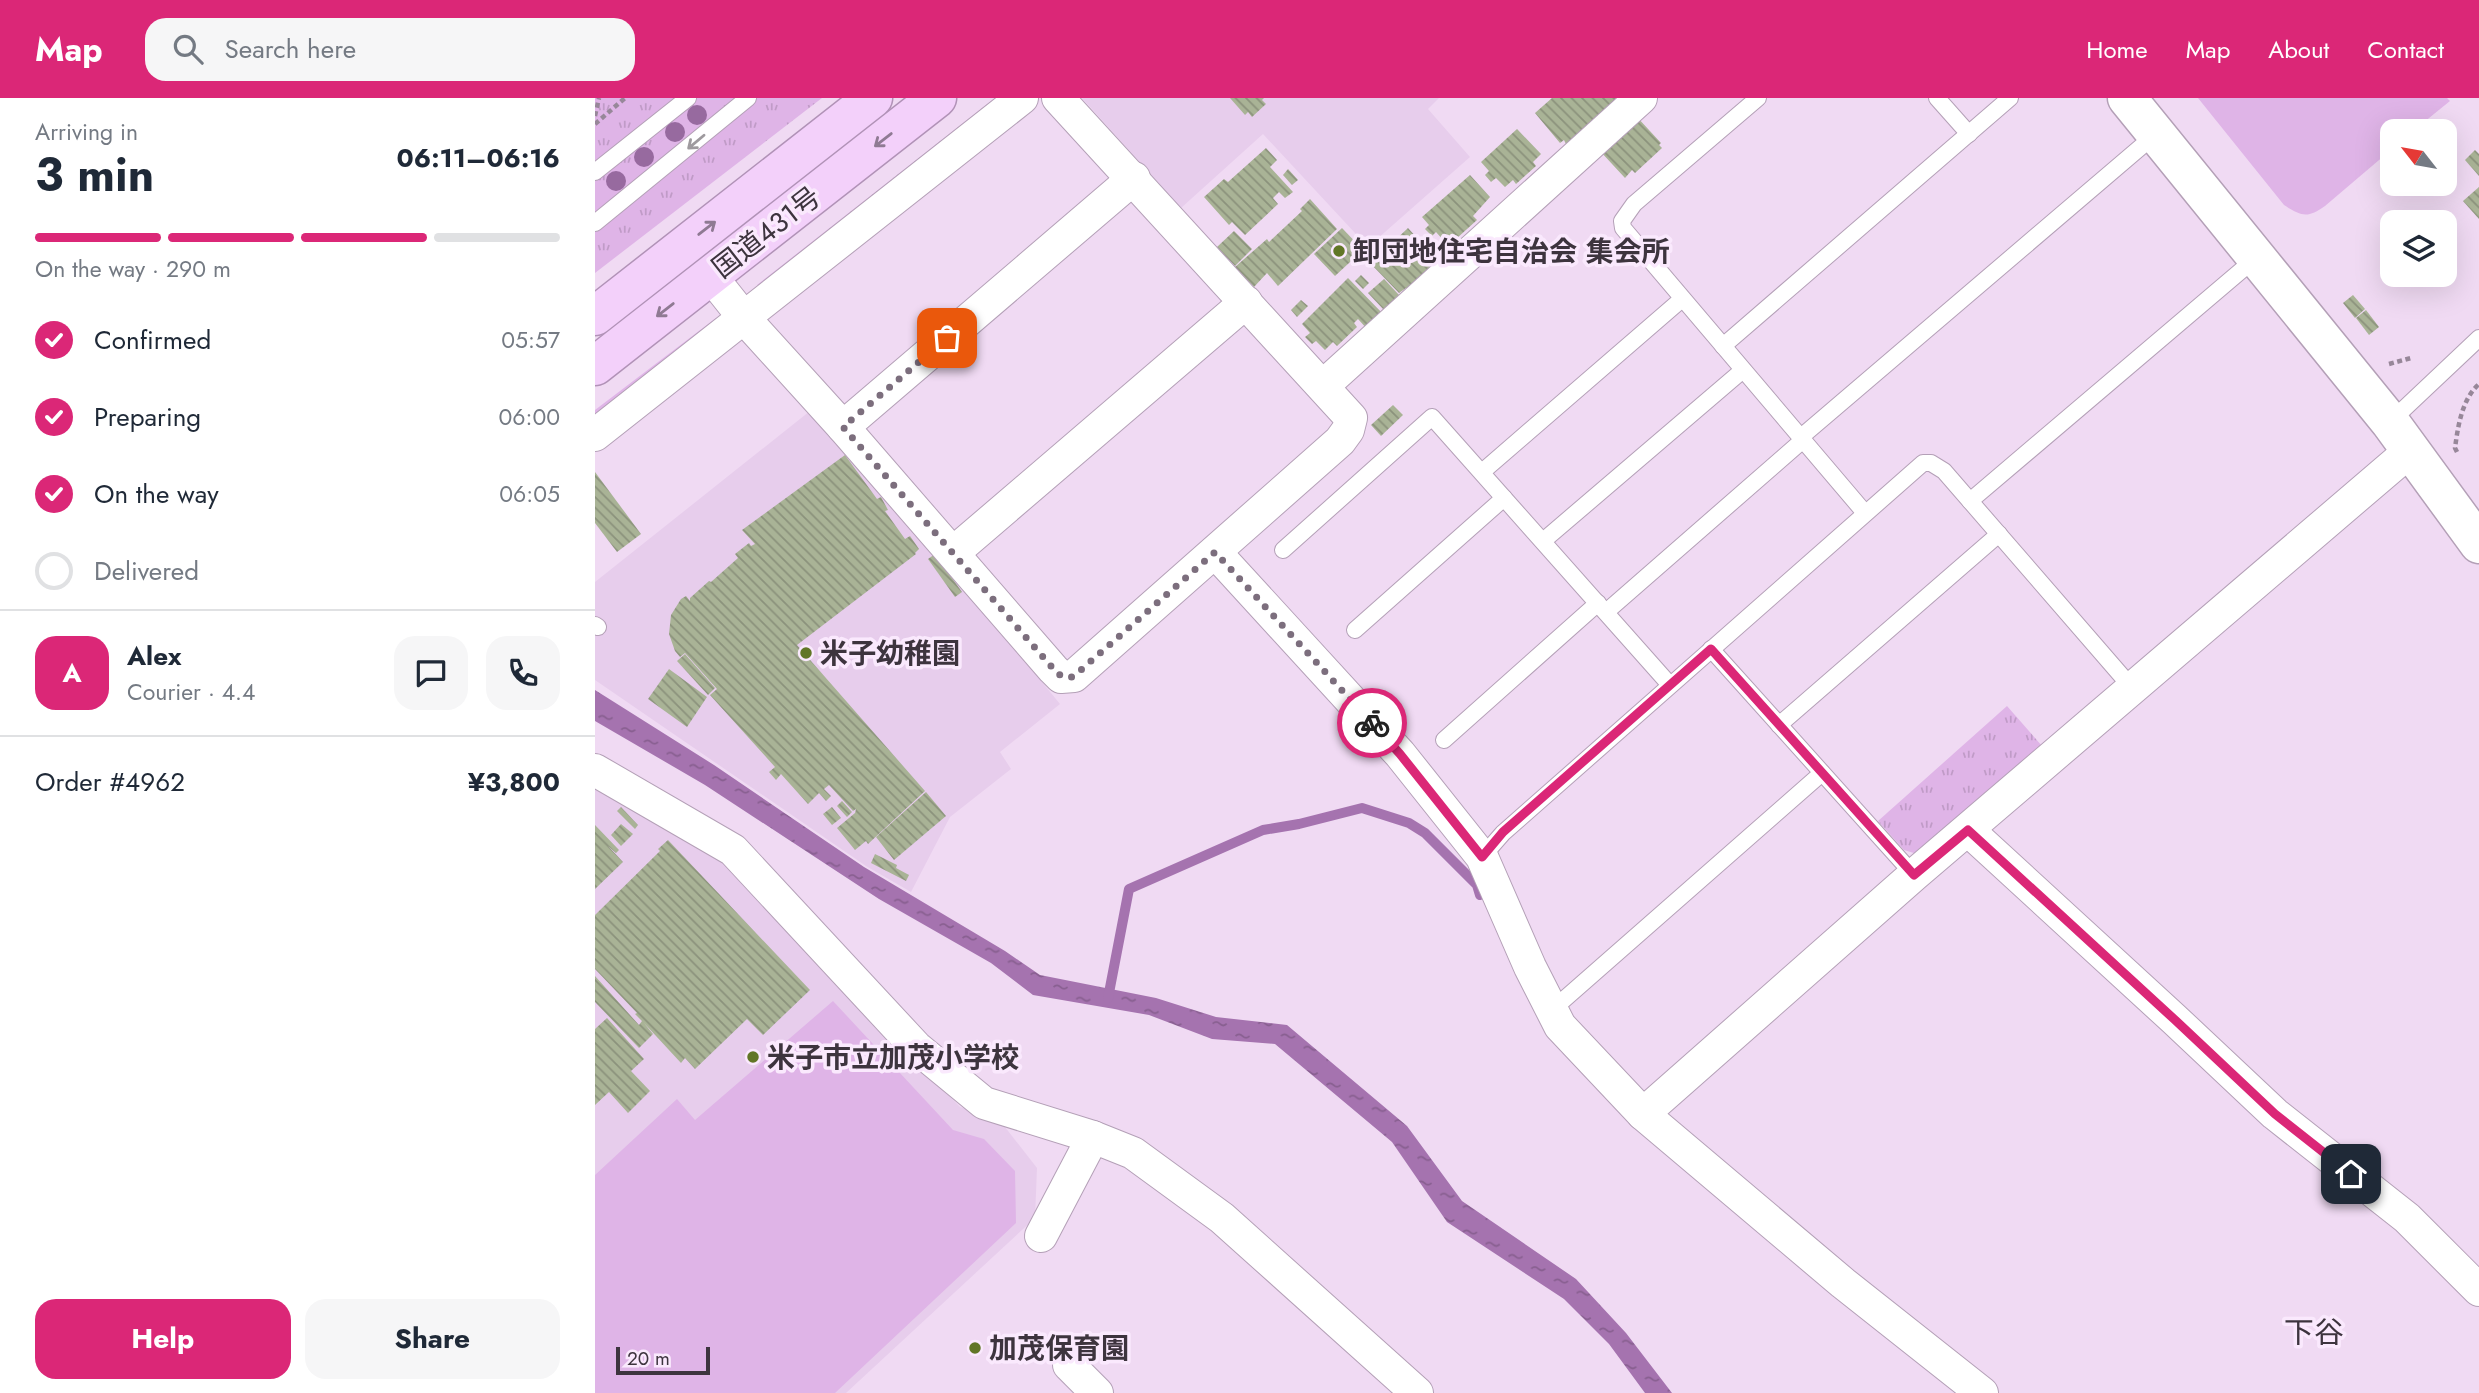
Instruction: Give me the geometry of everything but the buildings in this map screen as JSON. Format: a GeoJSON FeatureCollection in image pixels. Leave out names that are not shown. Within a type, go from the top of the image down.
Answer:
{"type":"FeatureCollection","features":[{"type":"Feature","properties":{"kind":"highway","name":"国道431号"},"geometry":{"type":"LineString","coordinates":[[595,316],[873,98]]}},
{"type":"Feature","properties":{"kind":"highway","name":"国道431号"},"geometry":{"type":"LineString","coordinates":[[595,366],[937,98]]}},
{"type":"Feature","properties":{"kind":"street"},"geometry":{"type":"LineString","coordinates":[[595,435],[1022,98]]}},
{"type":"Feature","properties":{"kind":"street"},"geometry":{"type":"LineString","coordinates":[[710,275],[745,319],[843,427],[1053,669],[1061,677],[1069,678],[1345,436],[1350,418],[1134,178],[1058,98]]}},
{"type":"Feature","properties":{"kind":"street"},"geometry":{"type":"LineString","coordinates":[[1323,386],[1641,98]]}},
{"type":"Feature","properties":{"kind":"street"},"geometry":{"type":"LineString","coordinates":[[2127,98],[2401,436],[2479,544]]}},
{"type":"Feature","properties":{"kind":"street"},"geometry":{"type":"LineString","coordinates":[[843,427],[1134,178]]}},
{"type":"Feature","properties":{"kind":"street"},"geometry":{"type":"LineString","coordinates":[[953,553],[1246,302]]}},
{"type":"Feature","properties":{"kind":"street"},"geometry":{"type":"LineString","coordinates":[[1643,1114],[1914,875],[2133,689],[2401,436]]}},
{"type":"Feature","properties":{"kind":"street"},"geometry":{"type":"LineString","coordinates":[[1215,552],[1400,754],[1482,857],[1530,967],[1560,1026],[1643,1114],[1843,1283],[1982,1393]]}},
{"type":"Feature","properties":{"kind":"street"},"geometry":{"type":"LineString","coordinates":[[595,770],[733,850],[916,1047],[984,1102],[1093,1137],[1133,1153],[1222,1218],[1417,1393]]}},
{"type":"Feature","properties":{"kind":"street"},"geometry":{"type":"LineString","coordinates":[[1968,830],[2275,1114],[2407,1218],[2479,1290]]}},
{"type":"Feature","properties":{"kind":"street"},"geometry":{"type":"LineString","coordinates":[[1041,1236],[1093,1137]]}},
{"type":"Feature","properties":{"kind":"street"},"geometry":{"type":"LineString","coordinates":[[1069,1365],[1097,1393]]}},
{"type":"Feature","properties":{"kind":"lane"},"geometry":{"type":"LineString","coordinates":[[595,172],[688,98]]}},
{"type":"Feature","properties":{"kind":"lane"},"geometry":{"type":"LineString","coordinates":[[595,223],[748,98]]}},
{"type":"Feature","properties":{"kind":"lane"},"geometry":{"type":"LineString","coordinates":[[1758,98],[1634,204],[1622,221],[1623,228],[1865,513]]}},
{"type":"Feature","properties":{"kind":"lane"},"geometry":{"type":"LineString","coordinates":[[1937,98],[1969,134]]}},
{"type":"Feature","properties":{"kind":"lane"},"geometry":{"type":"LineString","coordinates":[[1723,346],[2010,98]]}},
{"type":"Feature","properties":{"kind":"lane"},"geometry":{"type":"LineString","coordinates":[[1444,740],[1802,439],[2156,134]]}},
{"type":"Feature","properties":{"kind":"lane"},"geometry":{"type":"LineString","coordinates":[[1970,501],[2256,257]]}},
{"type":"Feature","properties":{"kind":"lane"},"geometry":{"type":"LineString","coordinates":[[1482,472],[1682,299]]}},
{"type":"Feature","properties":{"kind":"lane"},"geometry":{"type":"LineString","coordinates":[[2401,436],[2479,338]]}},
{"type":"Feature","properties":{"kind":"lane"},"geometry":{"type":"LineString","coordinates":[[1543,541],[1743,369]]}},
{"type":"Feature","properties":{"kind":"lane"},"geometry":{"type":"LineString","coordinates":[[1283,550],[1432,417],[1670,685]]}},
{"type":"Feature","properties":{"kind":"lane"},"geometry":{"type":"LineString","coordinates":[[1482,857],[1503,832],[1923,463],[1931,463],[1944,471],[2133,689]]}},
{"type":"Feature","properties":{"kind":"lane"},"geometry":{"type":"LineString","coordinates":[[1355,630],[1504,498]]}},
{"type":"Feature","properties":{"kind":"lane"},"geometry":{"type":"LineString","coordinates":[[1779,725],[1999,534]]}},
{"type":"Feature","properties":{"kind":"lane"},"geometry":{"type":"LineString","coordinates":[[1711,649],[1914,875]]}},
{"type":"Feature","properties":{"kind":"lane"},"geometry":{"type":"LineString","coordinates":[[1552,1010],[1822,773]]}},
{"type":"Feature","properties":{"kind":"path"},"geometry":{"type":"LineString","coordinates":[[595,116],[599,98]]}},
{"type":"Feature","properties":{"kind":"path"},"geometry":{"type":"LineString","coordinates":[[595,124],[625,98]]}},
{"type":"Feature","properties":{"kind":"path"},"geometry":{"type":"LineString","coordinates":[[2459,458],[2455,448],[2462,412],[2473,389],[2479,384]]}},
{"type":"Feature","properties":{"kind":"shaded area"},"geometry":{"type":"Polygon","coordinates":[[[1082,98],[1439,98],[1428,109],[1470,157],[1368,247],[1263,134],[1181,208],[1082,98]]]}},
{"type":"Feature","properties":{"kind":"shaded area","name":"米子幼稚園"},"geometry":{"type":"Polygon","coordinates":[[[810,411],[932,548],[1060,704],[1000,752],[1011,769],[950,817],[911,892],[866,866],[595,680],[595,582],[810,411]]]}},
{"type":"Feature","properties":{"kind":"shaded area","name":"米子市立加茂小学校"},"geometry":{"type":"Polygon","coordinates":[[[595,788],[716,846],[862,1006],[960,1107],[998,1118],[1037,1168],[1035,1218],[846,1393],[595,1393],[595,788]]]}},
{"type":"Feature","properties":{"kind":"green space"},"geometry":{"type":"Polygon","coordinates":[[[595,98],[822,98],[595,273],[595,98]]]}},
{"type":"Feature","properties":{"kind":"green space"},"geometry":{"type":"Polygon","coordinates":[[[995,98],[1004,98],[763,286],[757,285],[995,98]]]}},
{"type":"Feature","properties":{"kind":"green space"},"geometry":{"type":"Polygon","coordinates":[[[2198,98],[2447,98],[2450,101],[2428,119],[2380,119],[2380,159],[2314,213],[2296,212],[2284,205],[2198,98]]]}},
{"type":"Feature","properties":{"kind":"green space"},"geometry":{"type":"Polygon","coordinates":[[[716,318],[717,320],[595,417],[595,410],[716,318]]]}},
{"type":"Feature","properties":{"kind":"green space"},"geometry":{"type":"Polygon","coordinates":[[[2007,706],[2042,746],[1917,854],[1904,850],[1878,821],[2007,706]]]}},
{"type":"Feature","properties":{"kind":"green space","name":"米子市立加茂小学校"},"geometry":{"type":"Polygon","coordinates":[[[833,1001],[953,1130],[984,1139],[1015,1171],[1016,1223],[835,1393],[595,1393],[595,1175],[677,1099],[695,1120],[833,1001]]]}},
{"type":"Feature","properties":{"kind":"water"},"geometry":{"type":"Polygon","coordinates":[[[595,690],[714,765],[864,867],[1005,951],[1040,975],[1156,998],[1216,1017],[1287,1025],[1407,1126],[1462,1201],[1576,1279],[1626,1333],[1672,1393],[1645,1393],[1609,1344],[1564,1299],[1447,1222],[1392,1142],[1275,1044],[1212,1039],[1149,1015],[1033,995],[991,963],[879,899],[705,785],[595,721],[595,690]]]}},
{"type":"Feature","properties":{"kind":"waterway"},"geometry":{"type":"LineString","coordinates":[[1108,998],[1129,889],[1263,830],[1362,808],[1409,823],[1425,833],[1477,885],[1480,895]]}},
{"type":"Feature","properties":{"kind":"way so far"},"geometry":{"type":"LineString","coordinates":[[947,338],[843,427],[1061,677],[1074,676],[1215,552],[1372,723]]}},
{"type":"Feature","properties":{"kind":"place","name":"卸団地住宅自治会 集会所"},"geometry":{"type":"Point","coordinates":[1339,251]}},
{"type":"Feature","properties":{"kind":"place","name":"米子幼稚園"},"geometry":{"type":"Point","coordinates":[806,653]}},
{"type":"Feature","properties":{"kind":"place","name":"米子市立加茂小学校"},"geometry":{"type":"Point","coordinates":[753,1057]}},
{"type":"Feature","properties":{"kind":"place","name":"加茂保育園"},"geometry":{"type":"Point","coordinates":[975,1348]}},
{"type":"Feature","properties":{"kind":"district","name":"下谷"},"geometry":{"type":"Point","coordinates":[2314,1333]}},
{"type":"Feature","properties":{"kind":"route"},"geometry":{"type":"LineString","coordinates":[[1372,723],[1482,857],[1503,832],[1711,649],[1914,875],[1968,830],[2275,1114],[2351,1174]]}}]}
